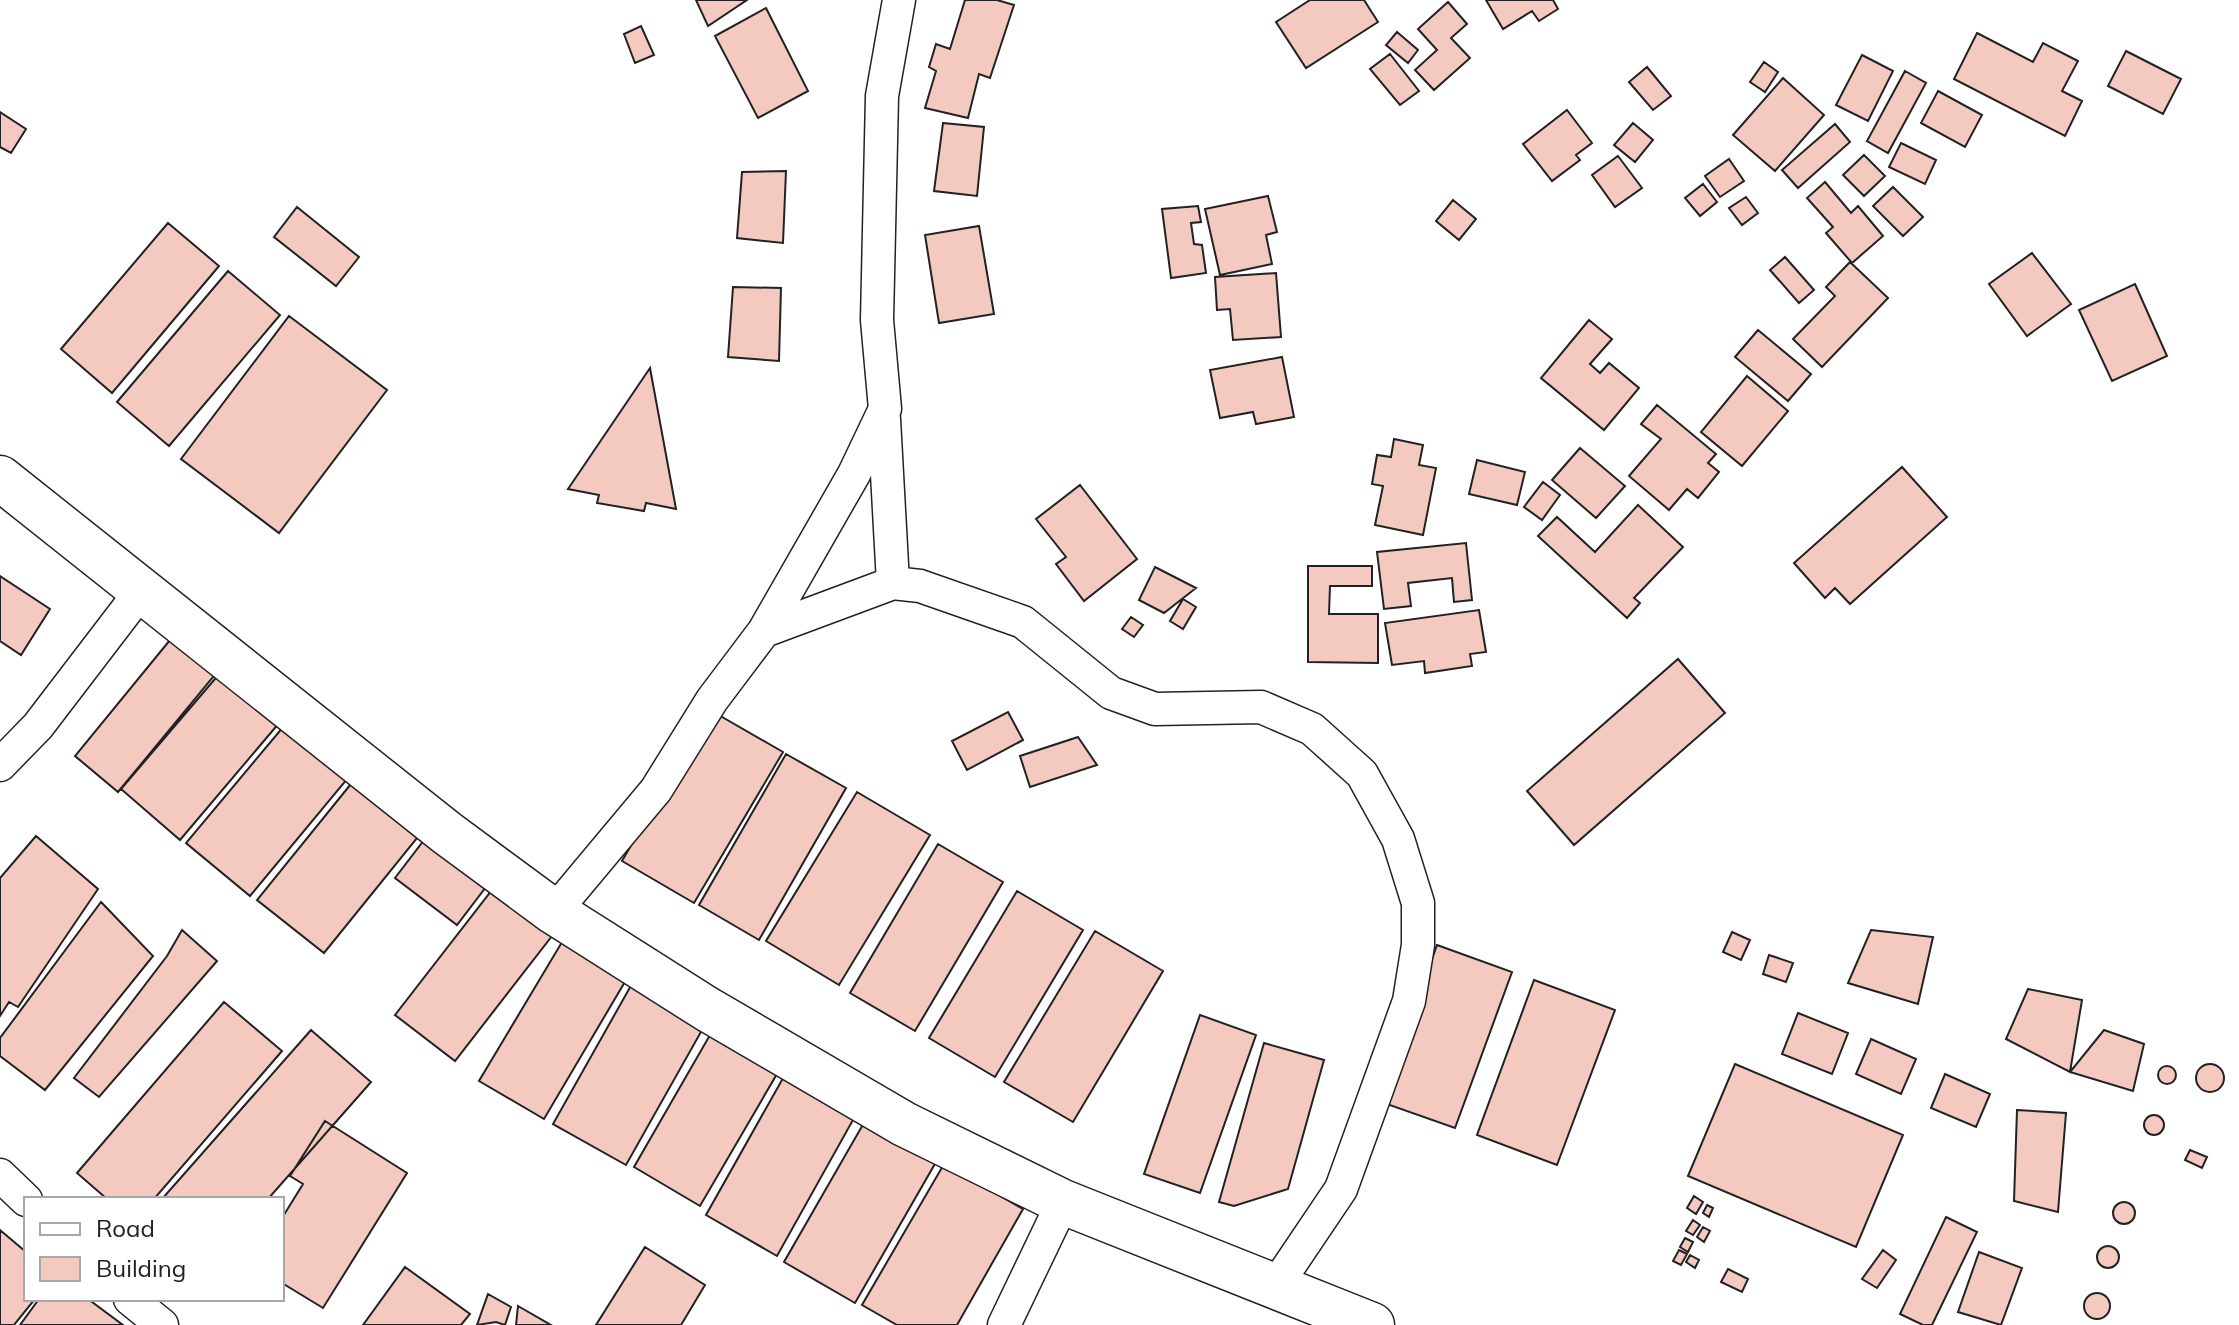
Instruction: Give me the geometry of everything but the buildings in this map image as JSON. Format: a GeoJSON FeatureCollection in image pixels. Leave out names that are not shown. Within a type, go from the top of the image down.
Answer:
{"type":"FeatureCollection","features":[{"type":"Feature","properties":{"kind":"main road"},"geometry":{"type":"LineString","coordinates":[[0,478],[447,833],[554,912],[707,1009],[904,1124],[1063,1202],[1372,1325]]}},
{"type":"Feature","properties":{"kind":"street"},"geometry":{"type":"LineString","coordinates":[[893,583],[884,455],[885,409],[877,320],[882,96],[899,0]]}},
{"type":"Feature","properties":{"kind":"street"},"geometry":{"type":"LineString","coordinates":[[554,912],[656,790],[712,700],[764,631],[854,474],[885,409]]}},
{"type":"Feature","properties":{"kind":"street"},"geometry":{"type":"LineString","coordinates":[[764,631],[893,583],[920,586],[1023,622],[1111,693],[1155,709],[1182,711],[1261,707],[1312,729],[1362,774],[1398,839],[1418,903],[1418,945],[1409,1001],[1341,1189],[1275,1287]]}},
{"type":"Feature","properties":{"kind":"street"},"geometry":{"type":"LineString","coordinates":[[0,765],[38,726],[142,590]]}},
{"type":"Feature","properties":{"kind":"street"},"geometry":{"type":"LineString","coordinates":[[0,1175],[24,1198]]}},
{"type":"Feature","properties":{"kind":"street"},"geometry":{"type":"LineString","coordinates":[[1004,1325],[1063,1202]]}},
{"type":"Feature","properties":{"kind":"street"},"geometry":{"type":"LineString","coordinates":[[132,1301],[157,1324]]}}]}
